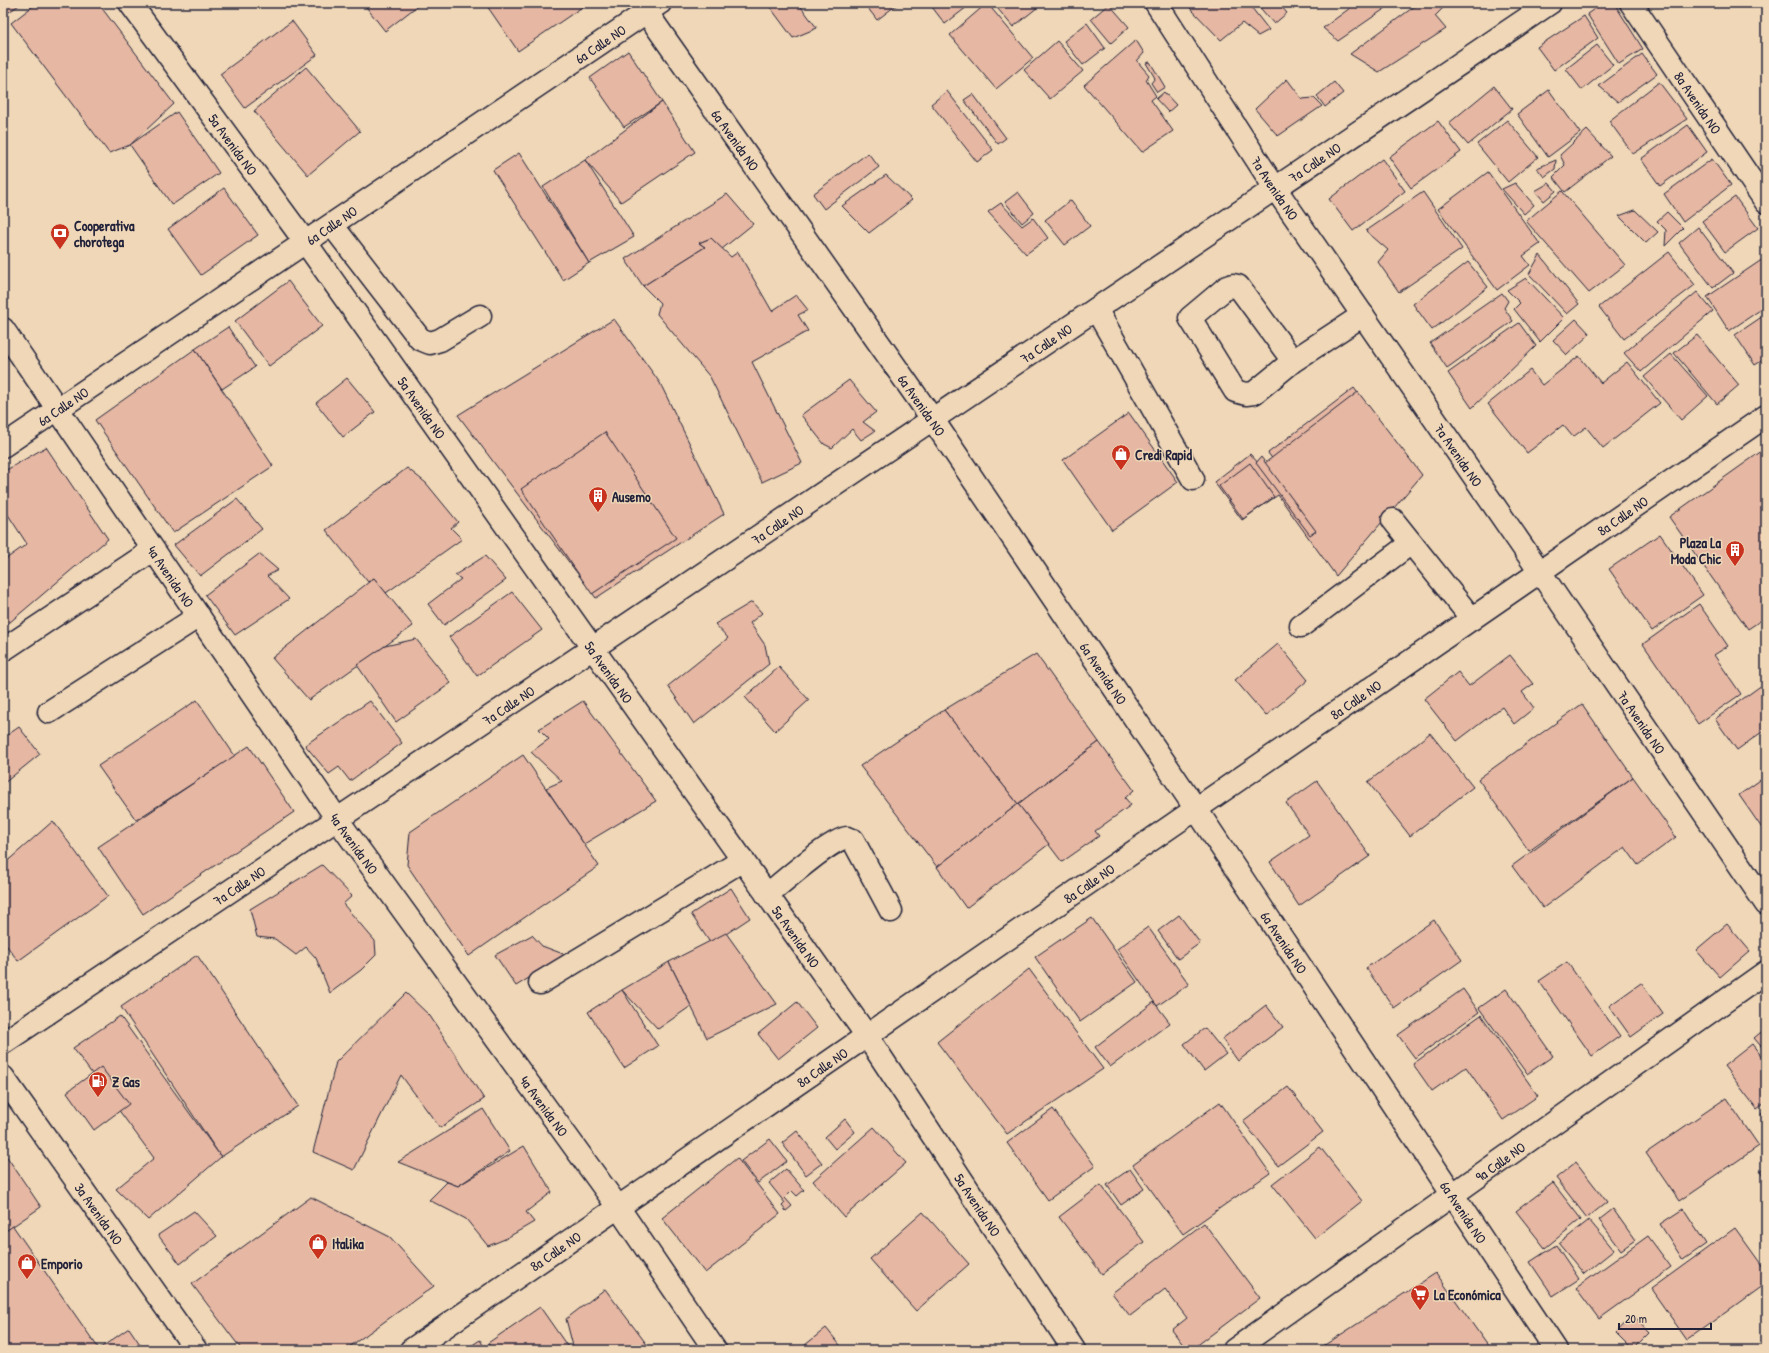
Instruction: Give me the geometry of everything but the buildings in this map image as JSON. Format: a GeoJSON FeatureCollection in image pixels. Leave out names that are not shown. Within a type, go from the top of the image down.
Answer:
{"type":"FeatureCollection","features":[{"type":"Feature","properties":{"kind":"street","name":"5a Avenida NO"},"geometry":{"type":"LineString","coordinates":[[130,3],[306,243],[867,1036],[1074,1350]]}},
{"type":"Feature","properties":{"kind":"street","name":"7a Avenida NO"},"geometry":{"type":"LineString","coordinates":[[1156,3],[1275,188],[1540,572],[1766,904]]}},
{"type":"Feature","properties":{"kind":"street","name":"7a Calle NO"},"geometry":{"type":"LineString","coordinates":[[3,1043],[933,420],[1550,3]]}},
{"type":"Feature","properties":{"kind":"street","name":"8a Avenida NO"},"geometry":{"type":"LineString","coordinates":[[1631,3],[1766,202]]}},
{"type":"Feature","properties":{"kind":"street","name":"6a Calle NO"},"geometry":{"type":"LineString","coordinates":[[3,446],[306,243],[649,6]]}},
{"type":"Feature","properties":{"kind":"street","name":"6a Avenida NO"},"geometry":{"type":"LineString","coordinates":[[649,6],[933,420],[1196,809],[1556,1350]]}},
{"type":"Feature","properties":{"kind":"street"},"geometry":{"type":"LineString","coordinates":[[332,225],[420,339],[430,343],[440,340],[480,316]]}},
{"type":"Feature","properties":{"kind":"street"},"geometry":{"type":"LineString","coordinates":[[1293,361],[1238,286],[1233,285],[1227,287],[1190,318],[1234,391],[1246,394],[1254,393],[1293,361],[1363,315]]}},
{"type":"Feature","properties":{"kind":"street"},"geometry":{"type":"LineString","coordinates":[[1096,309],[1193,479]]}},
{"type":"Feature","properties":{"kind":"street","name":"4a Avenida NO"},"geometry":{"type":"LineString","coordinates":[[3,329],[337,819],[618,1207],[715,1350]]}},
{"type":"Feature","properties":{"kind":"street","name":"8a Calle NO"},"geometry":{"type":"LineString","coordinates":[[411,1350],[1766,416]]}},
{"type":"Feature","properties":{"kind":"street"},"geometry":{"type":"LineString","coordinates":[[1393,520],[1472,619]]}},
{"type":"Feature","properties":{"kind":"street"},"geometry":{"type":"LineString","coordinates":[[1301,626],[1411,543]]}},
{"type":"Feature","properties":{"kind":"street"},"geometry":{"type":"LineString","coordinates":[[3,650],[153,550]]}},
{"type":"Feature","properties":{"kind":"street"},"geometry":{"type":"LineString","coordinates":[[49,712],[199,616]]}},
{"type":"Feature","properties":{"kind":"street"},"geometry":{"type":"LineString","coordinates":[[767,895],[802,866],[838,841],[846,838],[853,840],[892,911]]}},
{"type":"Feature","properties":{"kind":"street"},"geometry":{"type":"LineString","coordinates":[[540,983],[742,860]]}},
{"type":"Feature","properties":{"kind":"street","name":"9a Calle NO"},"geometry":{"type":"LineString","coordinates":[[1234,1350],[1766,972]]}},
{"type":"Feature","properties":{"kind":"street","name":"3a Avenida NO"},"geometry":{"type":"LineString","coordinates":[[3,1077],[196,1350]]}},
{"type":"Feature","properties":{"kind":"place","name":"Cooperativa chorotega"},"geometry":{"type":"Point","coordinates":[60,250]}},
{"type":"Feature","properties":{"kind":"place","name":"Credi Rapid"},"geometry":{"type":"Point","coordinates":[1121,471]}},
{"type":"Feature","properties":{"kind":"place","name":"Ausemo"},"geometry":{"type":"Point","coordinates":[598,513]}},
{"type":"Feature","properties":{"kind":"place","name":"Plaza La Moda Chic"},"geometry":{"type":"Point","coordinates":[1735,567]}},
{"type":"Feature","properties":{"kind":"place","name":"Z Gas"},"geometry":{"type":"Point","coordinates":[98,1098]}},
{"type":"Feature","properties":{"kind":"place","name":"Italika"},"geometry":{"type":"Point","coordinates":[318,1260]}},
{"type":"Feature","properties":{"kind":"place","name":"Emporio"},"geometry":{"type":"Point","coordinates":[27,1280]}},
{"type":"Feature","properties":{"kind":"place","name":"La Económica"},"geometry":{"type":"Point","coordinates":[1420,1311]}}]}
